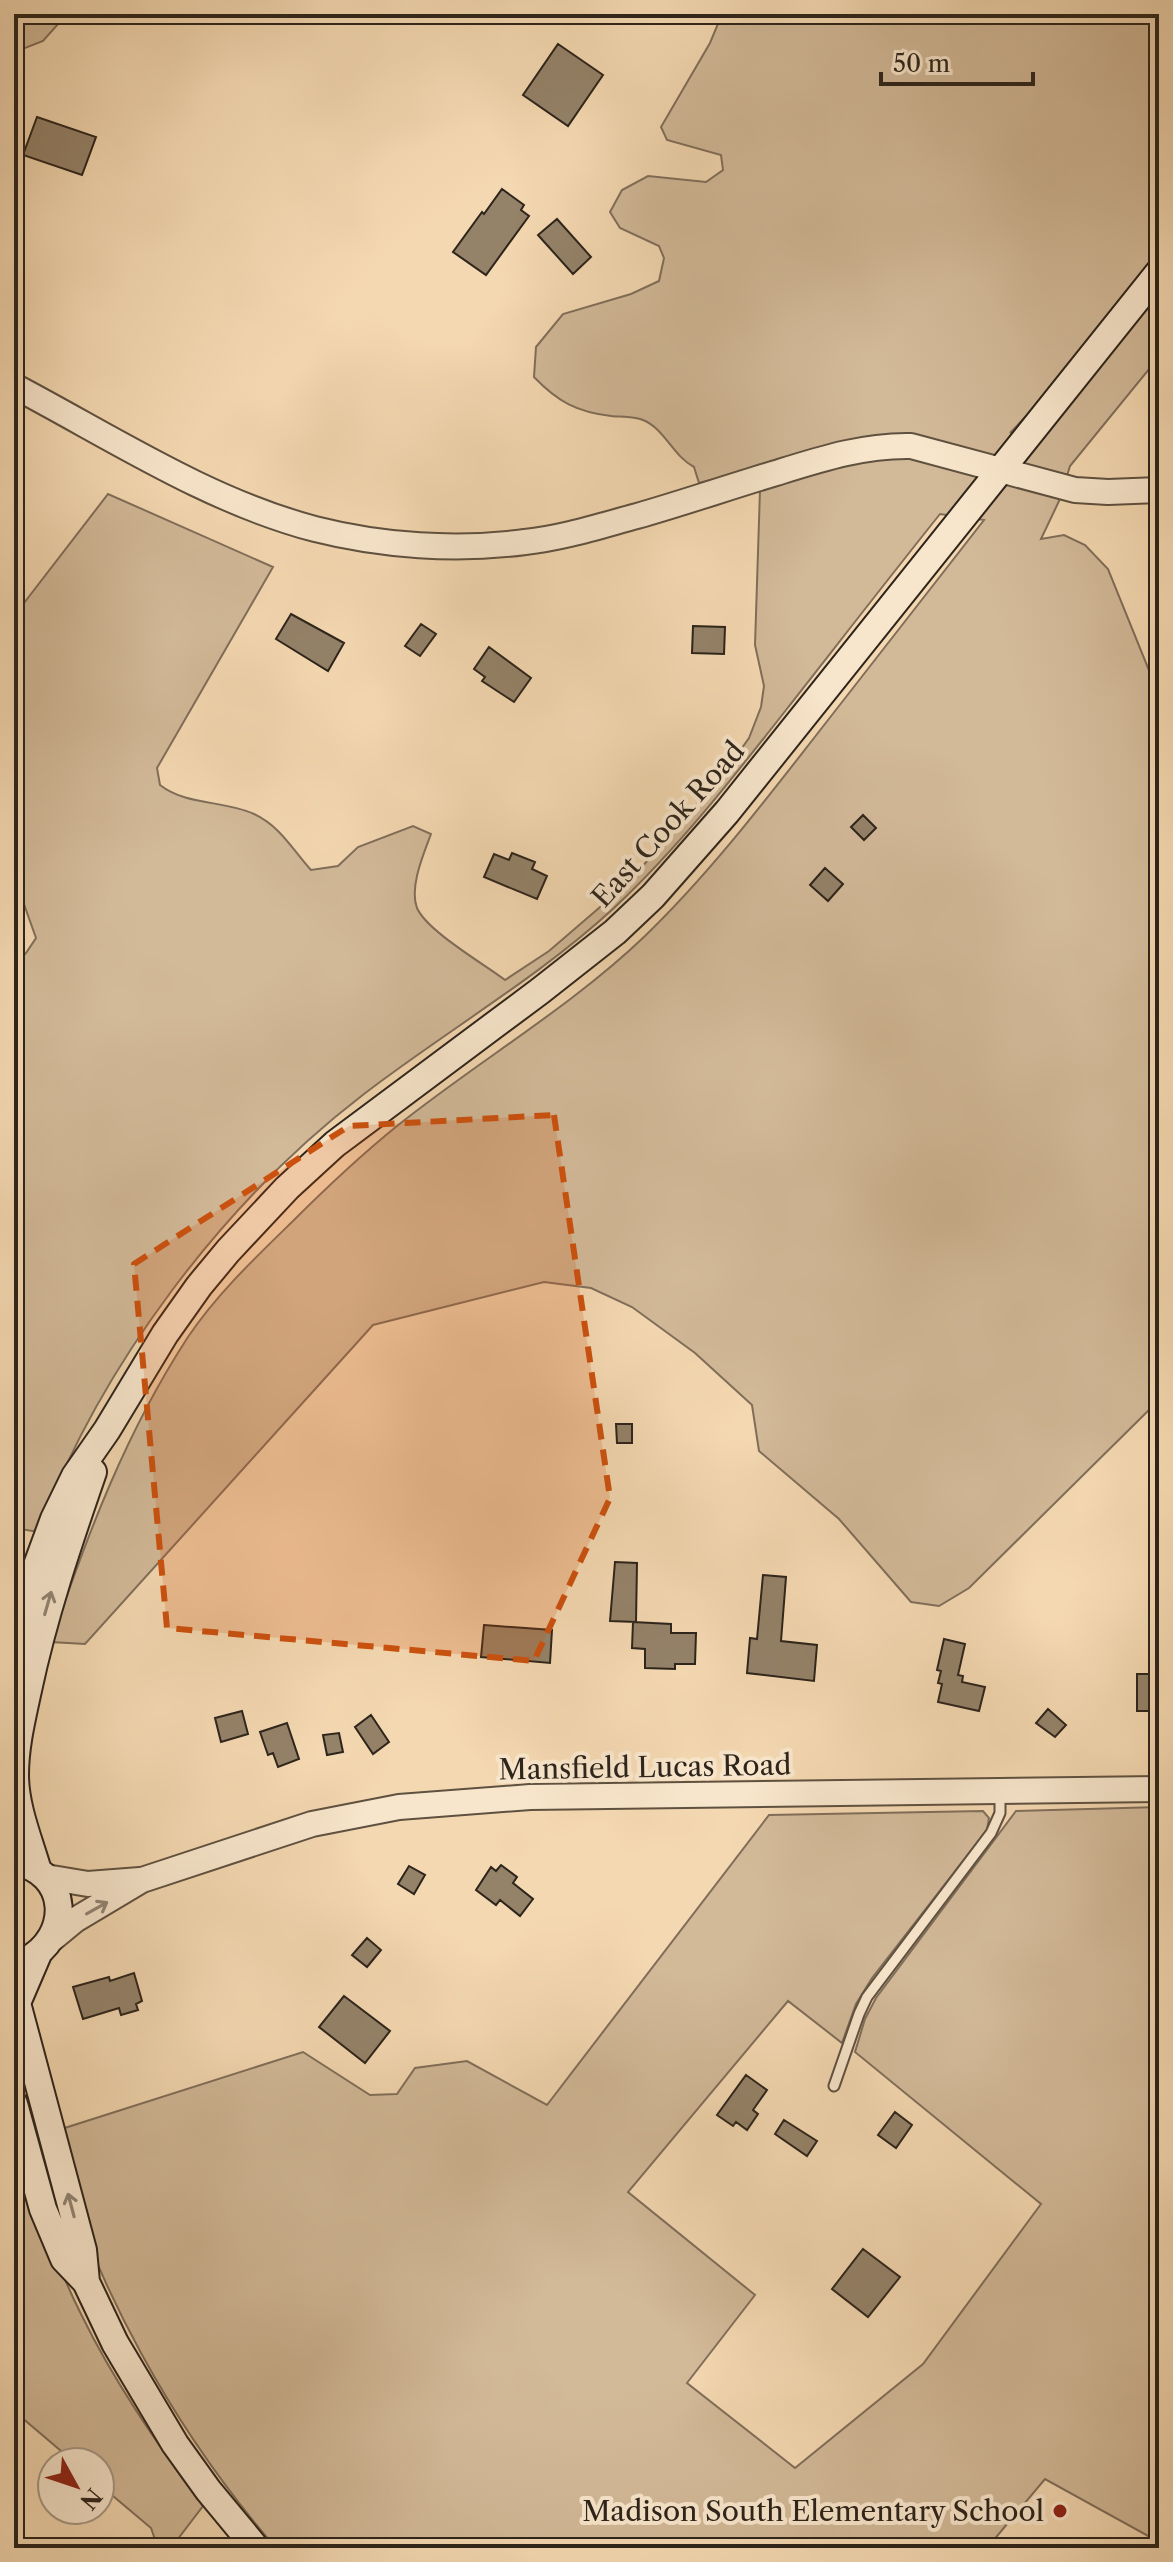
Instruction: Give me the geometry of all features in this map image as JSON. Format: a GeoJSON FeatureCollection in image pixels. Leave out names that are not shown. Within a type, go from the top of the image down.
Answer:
{"type":"FeatureCollection","features":[{"type":"Feature","properties":{"kind":"main road","name":"East Cook Road"},"geometry":{"type":"LineString","coordinates":[[14,1647],[36,1568],[54,1519],[75,1476],[199,1286],[287,1188],[379,1109],[615,932],[674,872],[736,801],[1159,272]]}},
{"type":"Feature","properties":{"kind":"main road","name":"East Cook Road"},"geometry":{"type":"LineString","coordinates":[[86,2282],[83,2250],[17,2003],[35,1952],[58,1923],[59,1907],[55,1891],[33,1870],[15,1777],[19,1737],[39,1635],[107,1430]]}},
{"type":"Feature","properties":{"kind":"main road"},"geometry":{"type":"LineString","coordinates":[[14,2104],[43,2209],[64,2259],[86,2282],[115,2343],[175,2444],[256,2548]]}},
{"type":"Feature","properties":{"kind":"street"},"geometry":{"type":"LineString","coordinates":[[14,386],[193,481],[250,507],[315,529],[420,546],[492,545],[571,534],[824,458],[886,446],[911,446],[1075,490],[1159,490]]}},
{"type":"Feature","properties":{"kind":"street","name":"Mansfield Lucas Road"},"geometry":{"type":"LineString","coordinates":[[35,1952],[75,1920],[142,1880],[312,1824],[399,1807],[530,1797],[1159,1789]]}},
{"type":"Feature","properties":{"kind":"street","name":"Mansfield Lucas Road"},"geometry":{"type":"LineString","coordinates":[[33,1870],[88,1884],[142,1880]]}},
{"type":"Feature","properties":{"kind":"lane"},"geometry":{"type":"LineString","coordinates":[[834,2086],[867,1997],[991,1833],[1000,1813],[1000,1792]]}},
{"type":"Feature","properties":{"kind":"highlighted area"},"geometry":{"type":"Polygon","coordinates":[[[554,1115],[610,1498],[534,1661],[167,1628],[134,1264],[349,1126],[554,1115]]]}},
{"type":"Feature","properties":{"kind":"shaded area"},"geometry":{"type":"Polygon","coordinates":[[[14,14],[67,14],[43,41],[20,50],[14,47],[14,14]]]}},
{"type":"Feature","properties":{"kind":"shaded area"},"geometry":{"type":"Polygon","coordinates":[[[722,14],[1159,14],[1159,251],[1010,433],[1060,415],[1159,292],[1159,357],[1070,466],[1060,499],[1041,539],[1064,535],[1085,545],[1108,569],[1159,695],[1159,1400],[969,1588],[939,1606],[911,1602],[839,1519],[759,1451],[752,1405],[695,1353],[632,1307],[591,1288],[544,1282],[373,1325],[85,1644],[51,1642],[94,1524],[127,1447],[166,1373],[211,1306],[265,1249],[370,1149],[428,1102],[586,987],[668,913],[754,814],[984,520],[940,514],[725,787],[614,908],[554,958],[364,1094],[312,1137],[262,1185],[215,1236],[171,1291],[131,1349],[95,1409],[64,1470],[38,1532],[14,1528],[14,964],[36,938],[14,876],[14,616],[108,494],[273,567],[157,768],[160,785],[194,800],[242,810],[263,819],[279,832],[311,870],[338,866],[358,847],[413,826],[431,834],[418,870],[415,900],[417,908],[432,927],[505,980],[549,951],[628,883],[727,769],[749,738],[761,707],[764,686],[755,645],[760,490],[751,469],[699,483],[694,467],[651,424],[635,418],[578,408],[551,393],[534,377],[536,347],[563,314],[631,294],[659,281],[664,258],[659,246],[620,228],[610,212],[622,190],[648,176],[706,182],[723,170],[721,155],[667,140],[661,127],[710,43],[722,14]]]}},
{"type":"Feature","properties":{"kind":"shaded area"},"geometry":{"type":"Polygon","coordinates":[[[1159,1807],[1159,2542],[1045,2479],[987,2548],[276,2548],[203,2454],[141,2352],[89,2245],[49,2133],[303,2052],[370,2095],[397,2094],[415,2068],[467,2061],[547,2105],[769,1815],[983,1811],[989,1818],[987,1830],[872,1978],[856,2004],[842,2043],[788,2001],[628,2192],[755,2295],[687,2383],[795,2468],[923,2364],[1041,2204],[855,2052],[865,2019],[876,1998],[1016,1811],[1159,1807]]]}},
{"type":"Feature","properties":{"kind":"shaded area"},"geometry":{"type":"Polygon","coordinates":[[[14,2135],[52,2248],[94,2339],[138,2413],[203,2506],[171,2548],[158,2548],[151,2528],[116,2498],[116,2446],[55,2446],[14,2411],[14,2135]]]}},
{"type":"Feature","properties":{"kind":"building"},"geometry":{"type":"Polygon","coordinates":[[[558,44],[603,75],[568,126],[523,95],[558,44]]]}},
{"type":"Feature","properties":{"kind":"building"},"geometry":{"type":"Polygon","coordinates":[[[37,117],[96,137],[82,175],[23,155],[37,117]]]}},
{"type":"Feature","properties":{"kind":"building"},"geometry":{"type":"Polygon","coordinates":[[[502,189],[524,205],[521,210],[529,216],[486,275],[453,252],[502,189]]]}},
{"type":"Feature","properties":{"kind":"building"},"geometry":{"type":"Polygon","coordinates":[[[557,219],[591,257],[573,274],[538,235],[557,219]]]}},
{"type":"Feature","properties":{"kind":"building"},"geometry":{"type":"Polygon","coordinates":[[[291,614],[344,643],[328,671],[276,639],[291,614]]]}},
{"type":"Feature","properties":{"kind":"building"},"geometry":{"type":"Polygon","coordinates":[[[421,624],[436,634],[420,656],[405,646],[421,624]]]}},
{"type":"Feature","properties":{"kind":"building"},"geometry":{"type":"Polygon","coordinates":[[[693,626],[725,627],[724,654],[692,653],[693,626]]]}},
{"type":"Feature","properties":{"kind":"building"},"geometry":{"type":"Polygon","coordinates":[[[489,647],[531,678],[514,702],[482,681],[485,677],[474,669],[489,647]]]}},
{"type":"Feature","properties":{"kind":"building"},"geometry":{"type":"Polygon","coordinates":[[[863,815],[876,828],[864,840],[851,827],[863,815]]]}},
{"type":"Feature","properties":{"kind":"building"},"geometry":{"type":"Polygon","coordinates":[[[512,853],[535,862],[532,869],[547,876],[537,899],[484,877],[494,854],[509,860],[512,853]]]}},
{"type":"Feature","properties":{"kind":"building"},"geometry":{"type":"Polygon","coordinates":[[[825,868],[843,884],[828,901],[810,885],[825,868]]]}},
{"type":"Feature","properties":{"kind":"building"},"geometry":{"type":"Polygon","coordinates":[[[616,1424],[632,1424],[632,1443],[617,1443],[616,1424]]]}},
{"type":"Feature","properties":{"kind":"building"},"geometry":{"type":"Polygon","coordinates":[[[615,1562],[637,1563],[636,1622],[610,1621],[615,1562]]]}},
{"type":"Feature","properties":{"kind":"building"},"geometry":{"type":"Polygon","coordinates":[[[763,1575],[786,1577],[781,1641],[817,1645],[814,1681],[747,1673],[750,1638],[757,1639],[763,1575]]]}},
{"type":"Feature","properties":{"kind":"building"},"geometry":{"type":"Polygon","coordinates":[[[633,1622],[671,1624],[671,1633],[696,1633],[695,1664],[675,1664],[675,1669],[645,1668],[645,1649],[632,1648],[633,1622]]]}},
{"type":"Feature","properties":{"kind":"building"},"geometry":{"type":"Polygon","coordinates":[[[484,1625],[552,1630],[550,1663],[481,1657],[484,1625]]]}},
{"type":"Feature","properties":{"kind":"building"},"geometry":{"type":"Polygon","coordinates":[[[944,1639],[965,1644],[958,1675],[963,1676],[962,1682],[985,1687],[979,1711],[938,1702],[942,1684],[938,1683],[941,1671],[937,1670],[944,1639]]]}},
{"type":"Feature","properties":{"kind":"building"},"geometry":{"type":"Polygon","coordinates":[[[1137,1674],[1159,1674],[1159,1707],[1155,1707],[1155,1711],[1137,1711],[1137,1674]]]}},
{"type":"Feature","properties":{"kind":"building"},"geometry":{"type":"Polygon","coordinates":[[[1048,1709],[1066,1725],[1055,1737],[1036,1723],[1048,1709]]]}},
{"type":"Feature","properties":{"kind":"building"},"geometry":{"type":"Polygon","coordinates":[[[242,1711],[248,1734],[221,1742],[215,1718],[242,1711]]]}},
{"type":"Feature","properties":{"kind":"building"},"geometry":{"type":"Polygon","coordinates":[[[371,1715],[389,1742],[373,1754],[355,1727],[371,1715]]]}},
{"type":"Feature","properties":{"kind":"building"},"geometry":{"type":"Polygon","coordinates":[[[287,1723],[299,1759],[278,1767],[273,1753],[268,1755],[260,1732],[287,1723]]]}},
{"type":"Feature","properties":{"kind":"building"},"geometry":{"type":"Polygon","coordinates":[[[339,1733],[343,1752],[327,1755],[323,1735],[339,1733]]]}},
{"type":"Feature","properties":{"kind":"building"},"geometry":{"type":"Polygon","coordinates":[[[501,1865],[517,1877],[513,1883],[533,1899],[520,1916],[500,1900],[496,1905],[476,1890],[491,1867],[496,1871],[501,1865]]]}},
{"type":"Feature","properties":{"kind":"building"},"geometry":{"type":"Polygon","coordinates":[[[409,1866],[425,1875],[414,1894],[398,1884],[409,1866]]]}},
{"type":"Feature","properties":{"kind":"building"},"geometry":{"type":"Polygon","coordinates":[[[367,1938],[381,1950],[367,1967],[352,1955],[367,1938]]]}},
{"type":"Feature","properties":{"kind":"building"},"geometry":{"type":"Polygon","coordinates":[[[134,1973],[142,2001],[136,2004],[138,2010],[121,2015],[119,2008],[83,2019],[73,1987],[109,1977],[110,1981],[134,1973]]]}},
{"type":"Feature","properties":{"kind":"building"},"geometry":{"type":"Polygon","coordinates":[[[344,1996],[390,2031],[365,2063],[319,2027],[344,1996]]]}},
{"type":"Feature","properties":{"kind":"building"},"geometry":{"type":"Polygon","coordinates":[[[746,2075],[767,2090],[753,2110],[758,2114],[747,2130],[736,2122],[733,2126],[717,2115],[746,2075]]]}},
{"type":"Feature","properties":{"kind":"building"},"geometry":{"type":"Polygon","coordinates":[[[895,2112],[912,2125],[896,2148],[878,2135],[895,2112]]]}},
{"type":"Feature","properties":{"kind":"building"},"geometry":{"type":"Polygon","coordinates":[[[784,2120],[817,2141],[807,2156],[775,2134],[784,2120]]]}},
{"type":"Feature","properties":{"kind":"building"},"geometry":{"type":"Polygon","coordinates":[[[863,2249],[900,2277],[868,2317],[832,2289],[863,2249]]]}},
{"type":"Feature","properties":{"kind":"place","name":"Madison South Elementary School"},"geometry":{"type":"Point","coordinates":[1060,2511]}}]}
